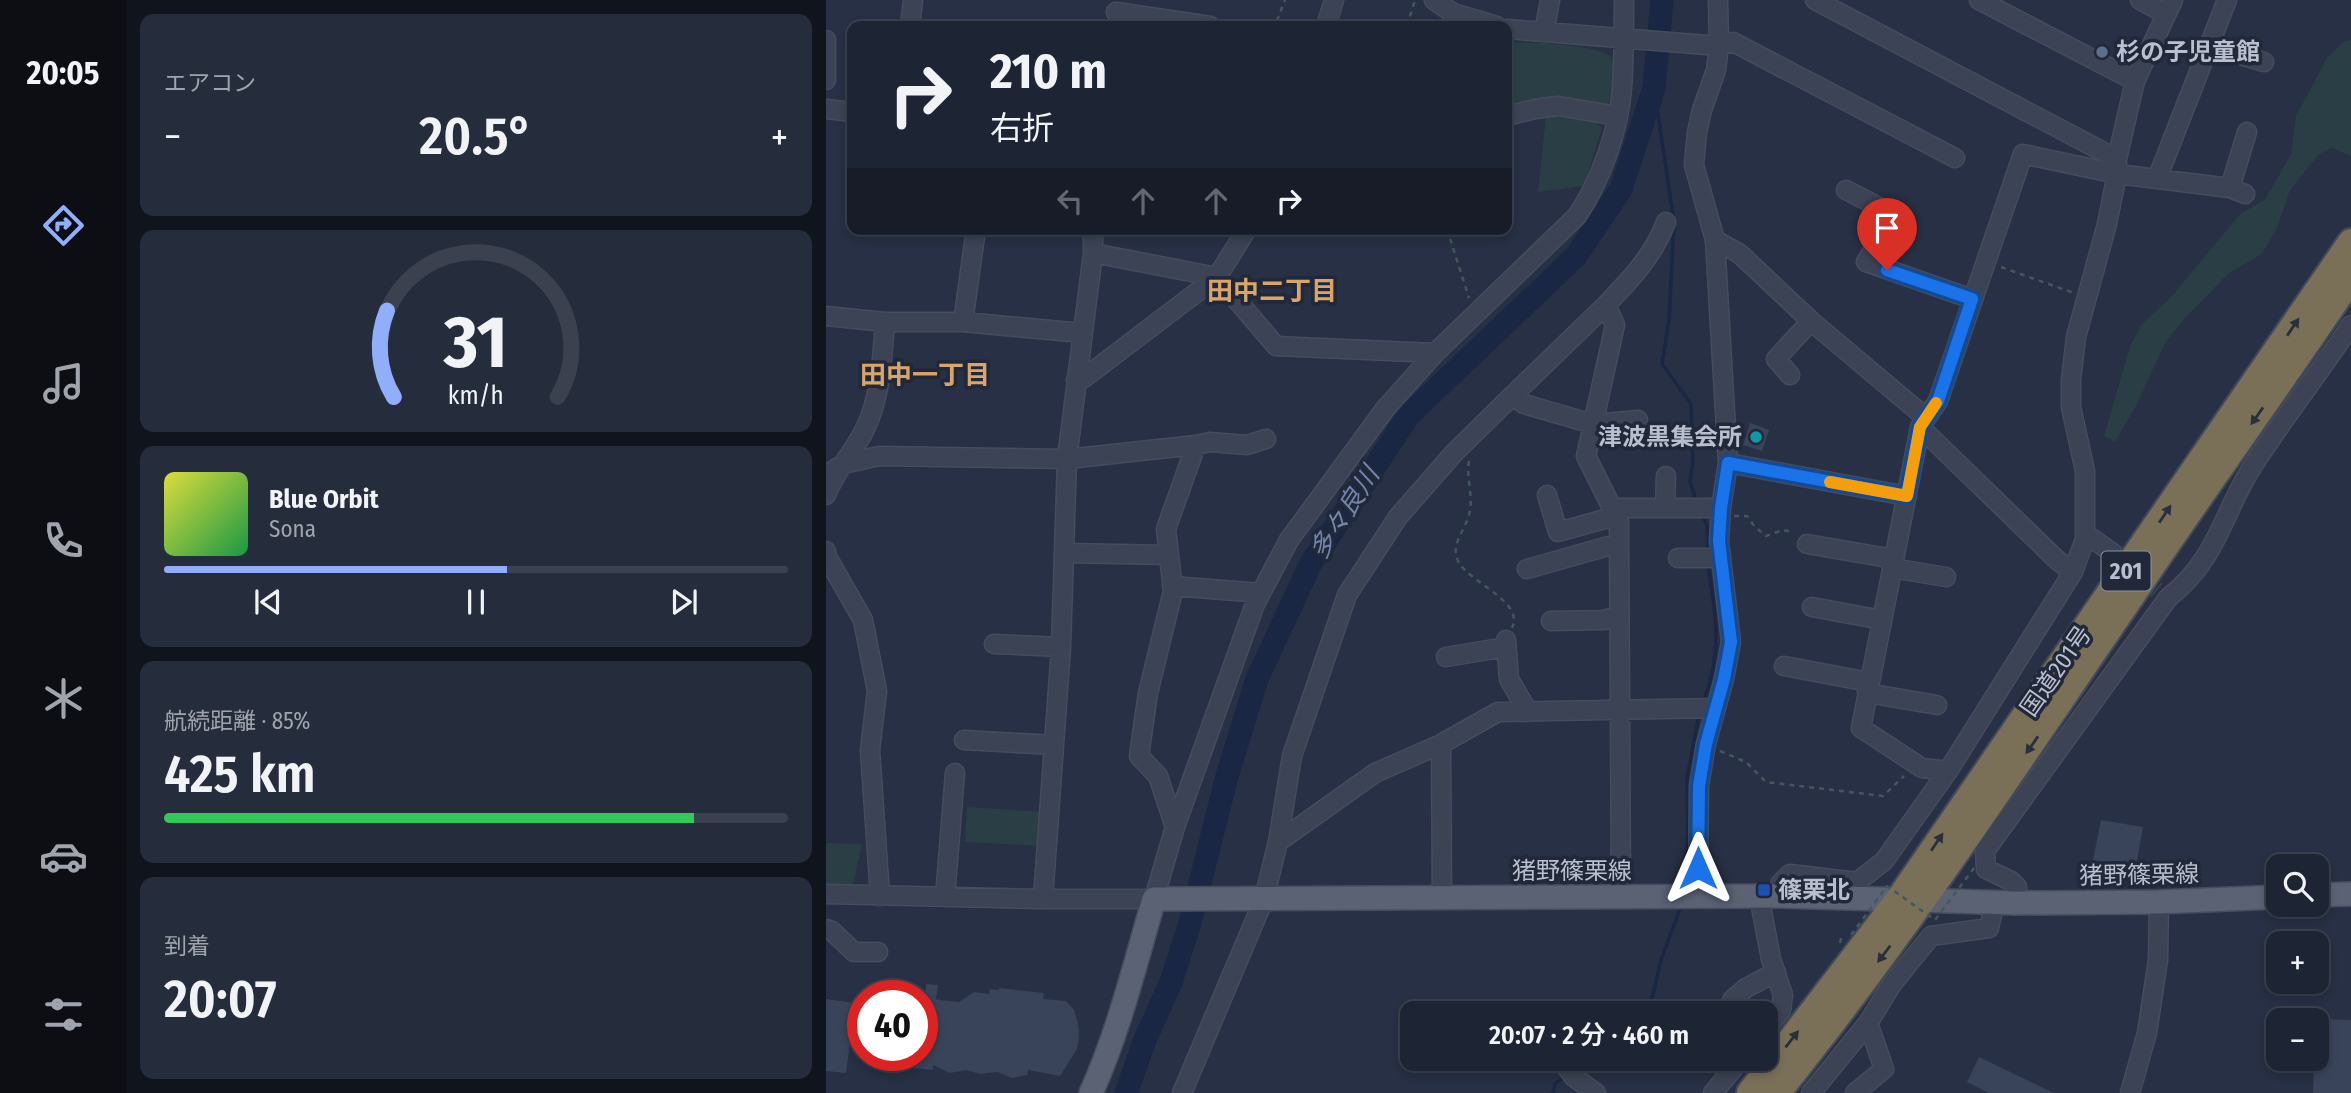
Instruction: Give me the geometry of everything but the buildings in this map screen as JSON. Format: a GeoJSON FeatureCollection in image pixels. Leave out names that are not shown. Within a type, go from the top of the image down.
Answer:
{"type":"FeatureCollection","features":[{"type":"Feature","properties":{"kind":"highway","name":"国道201号"},"geometry":{"type":"LineString","coordinates":[[1770,1090],[1819,1040],[2351,242]]}},
{"type":"Feature","properties":{"kind":"highway","name":"国道201号"},"geometry":{"type":"LineString","coordinates":[[1912,899],[2351,278]]}},
{"type":"Feature","properties":{"kind":"main road"},"geometry":{"type":"LineString","coordinates":[[2329,895],[2351,894]]}},
{"type":"Feature","properties":{"kind":"main road","name":"猪野篠栗線"},"geometry":{"type":"LineString","coordinates":[[1159,899],[1769,896],[2006,903],[2159,902],[2266,898]]}},
{"type":"Feature","properties":{"kind":"main road"},"geometry":{"type":"LineString","coordinates":[[1091,1093],[1104,1065],[1159,899]]}},
{"type":"Feature","properties":{"kind":"street"},"geometry":{"type":"LineString","coordinates":[[911,21],[913,0]]}},
{"type":"Feature","properties":{"kind":"street"},"geometry":{"type":"LineString","coordinates":[[1328,21],[1334,0]]}},
{"type":"Feature","properties":{"kind":"street"},"geometry":{"type":"LineString","coordinates":[[1434,0],[1486,21]]}},
{"type":"Feature","properties":{"kind":"street"},"geometry":{"type":"LineString","coordinates":[[1544,33],[1549,0]]}},
{"type":"Feature","properties":{"kind":"street"},"geometry":{"type":"LineString","coordinates":[[826,894],[1159,899],[1175,827],[1255,604],[1289,540],[1385,409],[1434,353],[1577,216],[1591,195],[1601,172],[1622,90],[1628,39],[1624,0]]}},
{"type":"Feature","properties":{"kind":"street"},"geometry":{"type":"LineString","coordinates":[[1698,896],[1699,786],[1706,744],[1731,642],[1720,558],[1721,512],[1728,463],[1715,240],[1694,165],[1702,110],[1716,69],[1713,45],[1718,0]]}},
{"type":"Feature","properties":{"kind":"street"},"geometry":{"type":"LineString","coordinates":[[1815,0],[2117,167]]}},
{"type":"Feature","properties":{"kind":"street"},"geometry":{"type":"LineString","coordinates":[[1979,0],[2135,81]]}},
{"type":"Feature","properties":{"kind":"street"},"geometry":{"type":"LineString","coordinates":[[1778,1014],[1783,995],[1776,972],[1769,896],[1790,874],[1857,882],[1884,861],[1948,771],[2073,572],[2085,539],[2085,471],[2071,407],[2076,337],[2107,224],[2135,81],[2170,7],[2140,0]]}},
{"type":"Feature","properties":{"kind":"street"},"geometry":{"type":"LineString","coordinates":[[2157,179],[2227,0]]}},
{"type":"Feature","properties":{"kind":"street"},"geometry":{"type":"LineString","coordinates":[[1116,13],[1174,21]]}},
{"type":"Feature","properties":{"kind":"street"},"geometry":{"type":"LineString","coordinates":[[1512,30],[1713,45],[1733,42],[1955,158]]}},
{"type":"Feature","properties":{"kind":"street"},"geometry":{"type":"LineString","coordinates":[[826,80],[827,40]]}},
{"type":"Feature","properties":{"kind":"street"},"geometry":{"type":"LineString","coordinates":[[2210,46],[2264,62]]}},
{"type":"Feature","properties":{"kind":"street"},"geometry":{"type":"LineString","coordinates":[[1512,115],[1558,106],[1617,116]]}},
{"type":"Feature","properties":{"kind":"street"},"geometry":{"type":"LineString","coordinates":[[826,110],[847,112]]}},
{"type":"Feature","properties":{"kind":"street"},"geometry":{"type":"LineString","coordinates":[[1948,771],[1922,768],[1861,728],[1923,422],[1938,401],[2024,154],[2117,167],[2157,179],[2238,191],[2247,132]]}},
{"type":"Feature","properties":{"kind":"street"},"geometry":{"type":"LineString","coordinates":[[1846,190],[1879,207],[1887,216],[1887,228],[1866,262],[1972,299]]}},
{"type":"Feature","properties":{"kind":"street"},"geometry":{"type":"LineString","coordinates":[[1182,1093],[1261,899],[1278,842],[1292,756],[1347,595],[1398,517],[1470,437],[1639,270],[1661,236],[1666,222]]}},
{"type":"Feature","properties":{"kind":"street"},"geometry":{"type":"LineString","coordinates":[[963,322],[975,235]]}},
{"type":"Feature","properties":{"kind":"street"},"geometry":{"type":"LineString","coordinates":[[1043,899],[1061,647],[1067,459],[1093,235]]}},
{"type":"Feature","properties":{"kind":"street"},"geometry":{"type":"LineString","coordinates":[[1076,380],[1084,378],[1217,277],[1243,235]]}},
{"type":"Feature","properties":{"kind":"street"},"geometry":{"type":"LineString","coordinates":[[1715,240],[1741,254],[1923,422],[2057,560],[2073,572]]}},
{"type":"Feature","properties":{"kind":"street"},"geometry":{"type":"LineString","coordinates":[[1093,253],[1217,277],[1276,346],[1434,353]]}},
{"type":"Feature","properties":{"kind":"street"},"geometry":{"type":"LineString","coordinates":[[1606,305],[1615,325],[1586,456],[1619,522],[1620,897]]}},
{"type":"Feature","properties":{"kind":"street"},"geometry":{"type":"LineString","coordinates":[[826,316],[885,323],[963,322],[1082,333]]}},
{"type":"Feature","properties":{"kind":"street"},"geometry":{"type":"LineString","coordinates":[[1790,375],[1776,359],[1811,321]]}},
{"type":"Feature","properties":{"kind":"street"},"geometry":{"type":"LineString","coordinates":[[826,495],[864,431],[874,408],[881,373],[885,323]]}},
{"type":"Feature","properties":{"kind":"street"},"geometry":{"type":"LineString","coordinates":[[1811,1093],[1868,1023],[1892,984],[1931,936],[1989,928],[2017,887],[2011,881],[1986,869],[1985,851],[2163,594],[2183,586],[2212,550],[2251,469],[2351,325]]}},
{"type":"Feature","properties":{"kind":"street"},"geometry":{"type":"LineString","coordinates":[[1513,395],[1524,404],[1593,424],[1638,421]]}},
{"type":"Feature","properties":{"kind":"street"},"geometry":{"type":"LineString","coordinates":[[826,475],[843,464],[879,456],[1067,459],[1210,442],[1247,446],[1266,439]]}},
{"type":"Feature","properties":{"kind":"street"},"geometry":{"type":"LineString","coordinates":[[1175,827],[1158,776],[1139,756],[1148,693],[1172,586],[1166,529],[1196,445]]}},
{"type":"Feature","properties":{"kind":"street"},"geometry":{"type":"LineString","coordinates":[[1728,463],[1907,496]]}},
{"type":"Feature","properties":{"kind":"street"},"geometry":{"type":"LineString","coordinates":[[1665,508],[1666,477]]}},
{"type":"Feature","properties":{"kind":"street"},"geometry":{"type":"LineString","coordinates":[[1547,495],[1558,532],[1614,512],[1665,508],[1721,512]]}},
{"type":"Feature","properties":{"kind":"street"},"geometry":{"type":"LineString","coordinates":[[2085,539],[2093,539],[2114,554]]}},
{"type":"Feature","properties":{"kind":"street"},"geometry":{"type":"LineString","coordinates":[[1527,569],[1619,543]]}},
{"type":"Feature","properties":{"kind":"street"},"geometry":{"type":"LineString","coordinates":[[1807,544],[1946,577]]}},
{"type":"Feature","properties":{"kind":"street"},"geometry":{"type":"LineString","coordinates":[[826,551],[863,620],[877,691],[870,750],[880,896]]}},
{"type":"Feature","properties":{"kind":"street"},"geometry":{"type":"LineString","coordinates":[[1065,553],[1169,555]]}},
{"type":"Feature","properties":{"kind":"street"},"geometry":{"type":"LineString","coordinates":[[1678,558],[1720,558]]}},
{"type":"Feature","properties":{"kind":"street"},"geometry":{"type":"LineString","coordinates":[[1172,586],[1261,593]]}},
{"type":"Feature","properties":{"kind":"street"},"geometry":{"type":"LineString","coordinates":[[1812,607],[1882,620]]}},
{"type":"Feature","properties":{"kind":"street"},"geometry":{"type":"LineString","coordinates":[[1551,621],[1604,620],[1619,616]]}},
{"type":"Feature","properties":{"kind":"street"},"geometry":{"type":"LineString","coordinates":[[994,644],[1061,647]]}},
{"type":"Feature","properties":{"kind":"street"},"geometry":{"type":"LineString","coordinates":[[1446,657],[1506,644],[1509,679],[1528,712]]}},
{"type":"Feature","properties":{"kind":"street"},"geometry":{"type":"LineString","coordinates":[[1784,666],[1937,705]]}},
{"type":"Feature","properties":{"kind":"street"},"geometry":{"type":"LineString","coordinates":[[1278,842],[1375,773],[1440,744],[1498,712],[1716,708]]}},
{"type":"Feature","properties":{"kind":"street"},"geometry":{"type":"LineString","coordinates":[[964,740],[1054,745]]}},
{"type":"Feature","properties":{"kind":"street"},"geometry":{"type":"LineString","coordinates":[[1440,744],[1442,897]]}},
{"type":"Feature","properties":{"kind":"street"},"geometry":{"type":"LineString","coordinates":[[946,897],[954,773]]}},
{"type":"Feature","properties":{"kind":"street"},"geometry":{"type":"LineString","coordinates":[[2130,1093],[2147,1033],[2158,960],[2159,902]]}},
{"type":"Feature","properties":{"kind":"street"},"geometry":{"type":"LineString","coordinates":[[826,929],[832,931],[854,952],[878,952]]}},
{"type":"Feature","properties":{"kind":"street"},"geometry":{"type":"LineString","coordinates":[[1732,1000],[1746,988],[1776,972]]}},
{"type":"Feature","properties":{"kind":"street"},"geometry":{"type":"LineString","coordinates":[[1856,1093],[1884,1069],[1868,1023]]}},
{"type":"Feature","properties":{"kind":"street"},"geometry":{"type":"LineString","coordinates":[[1569,1071],[1596,1093]]}},
{"type":"Feature","properties":{"kind":"street"},"geometry":{"type":"LineString","coordinates":[[1713,1093],[1731,1071]]}},
{"type":"Feature","properties":{"kind":"street"},"geometry":{"type":"LineString","coordinates":[[1750,1071],[1770,1090]]}},
{"type":"Feature","properties":{"kind":"path"},"geometry":{"type":"LineString","coordinates":[[1277,21],[1285,0]]}},
{"type":"Feature","properties":{"kind":"path"},"geometry":{"type":"LineString","coordinates":[[1409,21],[1415,0]]}},
{"type":"Feature","properties":{"kind":"path"},"geometry":{"type":"LineString","coordinates":[[1449,235],[1475,314]]}},
{"type":"Feature","properties":{"kind":"path"},"geometry":{"type":"LineString","coordinates":[[1985,261],[2087,298]]}},
{"type":"Feature","properties":{"kind":"path"},"geometry":{"type":"LineString","coordinates":[[1470,437],[1470,513],[1459,536],[1456,550],[1458,560],[1468,573],[1509,605],[1514,613],[1515,622],[1506,644]]}},
{"type":"Feature","properties":{"kind":"path"},"geometry":{"type":"LineString","coordinates":[[1721,512],[1747,516],[1766,536],[1783,530],[1793,532]]}},
{"type":"Feature","properties":{"kind":"path"},"geometry":{"type":"LineString","coordinates":[[1706,744],[1746,762],[1766,782],[1883,796],[1910,770],[1922,768]]}},
{"type":"Feature","properties":{"kind":"path"},"geometry":{"type":"LineString","coordinates":[[1851,935],[1887,886],[1935,920],[1974,868]]}},
{"type":"Feature","properties":{"kind":"green space"},"geometry":{"type":"Polygon","coordinates":[[[2351,40],[2351,156],[2332,148],[2319,154],[2290,190],[2277,228],[2262,254],[2229,273],[2187,316],[2165,343],[2136,406],[2115,442],[2104,436],[2130,346],[2142,324],[2172,296],[2241,213],[2265,200],[2291,154],[2296,116],[2327,58],[2344,41],[2351,40]]]}},
{"type":"Feature","properties":{"kind":"green space"},"geometry":{"type":"Polygon","coordinates":[[[1512,42],[1580,47],[1607,54],[1616,60],[1608,108],[1512,108],[1512,42]]]}},
{"type":"Feature","properties":{"kind":"green space"},"geometry":{"type":"Polygon","coordinates":[[[1546,116],[1594,121],[1602,128],[1584,186],[1538,192],[1546,116]]]}},
{"type":"Feature","properties":{"kind":"green space"},"geometry":{"type":"Polygon","coordinates":[[[967,807],[1045,812],[1043,846],[965,842],[967,807]]]}},
{"type":"Feature","properties":{"kind":"green space"},"geometry":{"type":"Polygon","coordinates":[[[826,843],[862,844],[852,889],[826,889],[826,843]]]}},
{"type":"Feature","properties":{"kind":"waterway","name":"多々良川"},"geometry":{"type":"LineString","coordinates":[[1126,1093],[1145,1040],[1171,982],[1190,923],[1227,776],[1257,679],[1310,565],[1409,415],[1576,256],[1621,189],[1654,88],[1662,0]]}},
{"type":"Feature","properties":{"kind":"waterway"},"geometry":{"type":"LineString","coordinates":[[1654,88],[1674,222],[1669,320],[1662,364],[1691,404],[1693,460],[1690,482],[1697,503]]}},
{"type":"Feature","properties":{"kind":"waterway"},"geometry":{"type":"LineString","coordinates":[[1701,513],[1707,525],[1708,553]]}},
{"type":"Feature","properties":{"kind":"waterway"},"geometry":{"type":"LineString","coordinates":[[1704,701],[1716,648],[1708,564]]}},
{"type":"Feature","properties":{"kind":"waterway"},"geometry":{"type":"LineString","coordinates":[[1684,888],[1688,838],[1687,778],[1699,715]]}},
{"type":"Feature","properties":{"kind":"waterway"},"geometry":{"type":"LineString","coordinates":[[1651,1001],[1661,960],[1681,906]]}},
{"type":"Feature","properties":{"kind":"waterway"},"geometry":{"type":"LineString","coordinates":[[1553,1093],[1555,1084],[1565,1076]]}},
{"type":"Feature","properties":{"kind":"tunnel"},"geometry":{"type":"LineString","coordinates":[[2135,572],[2157,590]]}},
{"type":"Feature","properties":{"kind":"slow traffic"},"geometry":{"type":"LineString","coordinates":[[1830,482],[1907,496],[1920,427],[1936,403]]}},
{"type":"Feature","properties":{"kind":"place","name":"杉の子児童館"},"geometry":{"type":"Point","coordinates":[2102,52]}},
{"type":"Feature","properties":{"kind":"place","name":"津波黒集会所"},"geometry":{"type":"Point","coordinates":[1756,437]}},
{"type":"Feature","properties":{"kind":"place","name":"篠栗北"},"geometry":{"type":"Point","coordinates":[1764,890]}},
{"type":"Feature","properties":{"kind":"district","name":"田中二丁目"},"geometry":{"type":"Point","coordinates":[1272,291]}},
{"type":"Feature","properties":{"kind":"district","name":"田中一丁目"},"geometry":{"type":"Point","coordinates":[925,375]}},
{"type":"Feature","properties":{"kind":"route"},"geometry":{"type":"LineString","coordinates":[[1698,868],[1699,786],[1706,744],[1731,642],[1719,541],[1728,463],[1907,496],[1920,427],[1938,401],[1972,299],[1887,270]]}}]}
